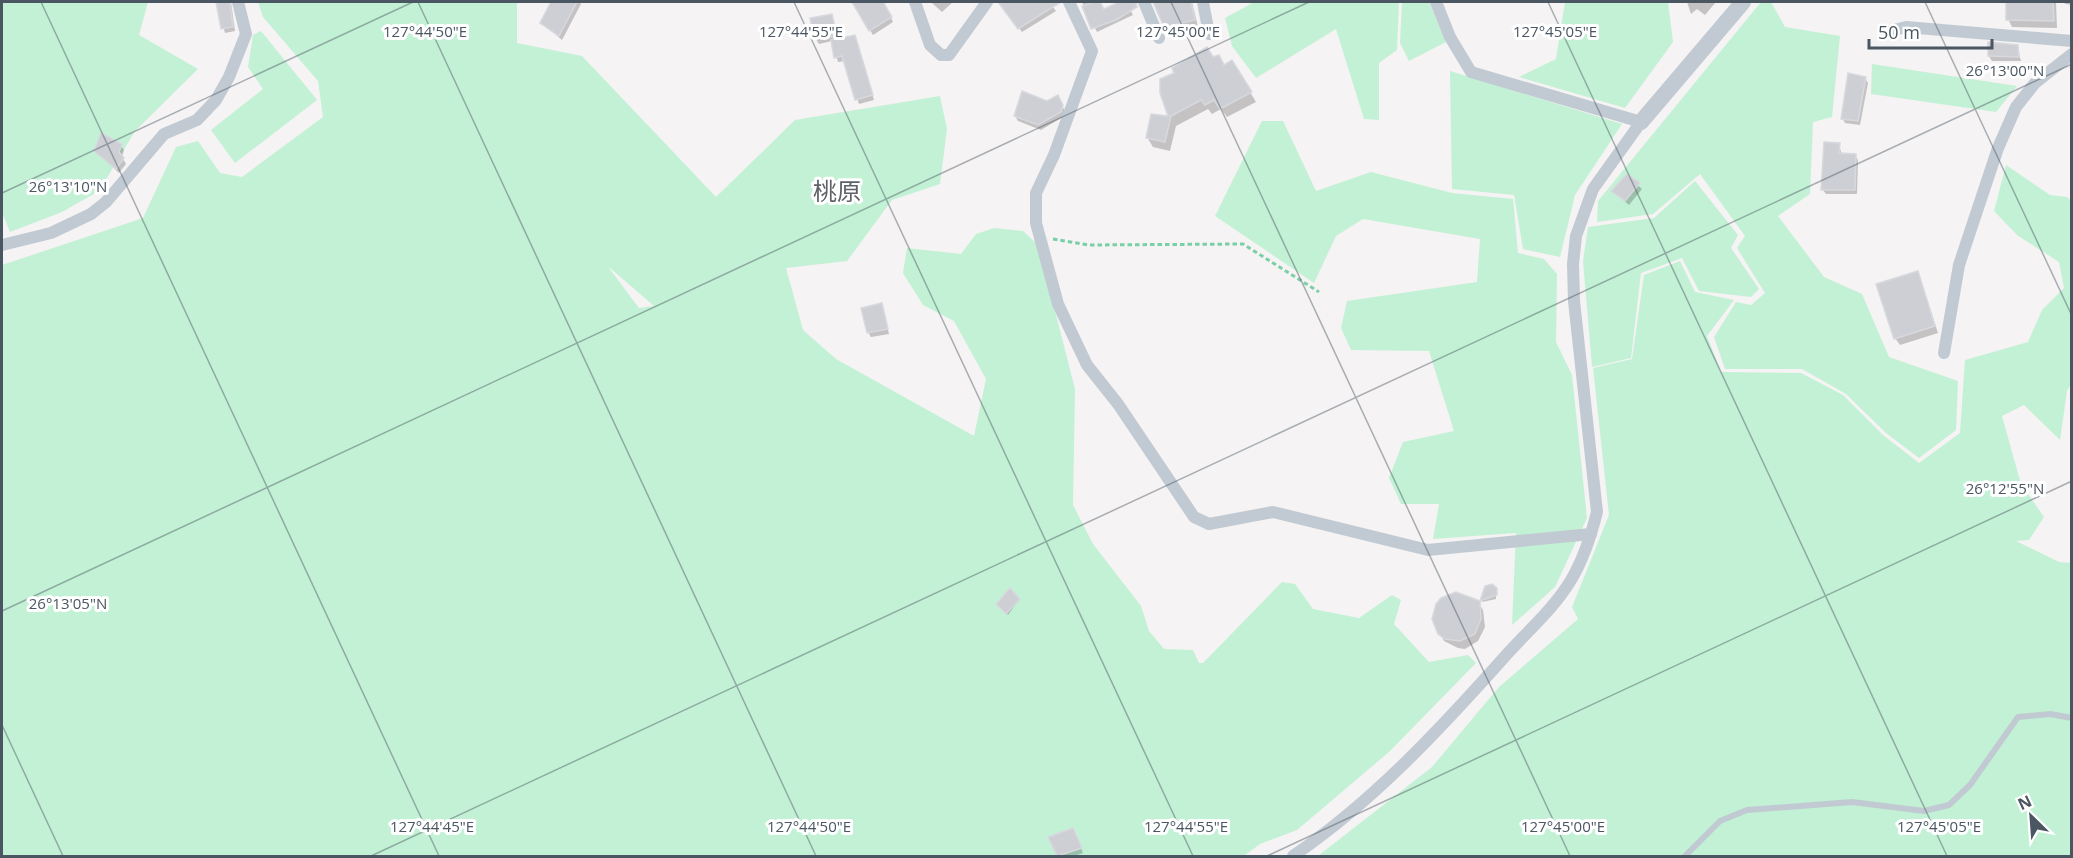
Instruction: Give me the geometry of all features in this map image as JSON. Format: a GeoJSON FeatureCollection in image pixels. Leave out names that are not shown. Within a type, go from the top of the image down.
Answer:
{"type":"FeatureCollection","features":[{"type":"Feature","properties":{"kind":"street"},"geometry":{"type":"LineString","coordinates":[[2,245],[51,233],[91,214],[106,202],[164,134],[197,120],[203,114],[216,100],[229,77],[246,34],[238,2]]}},
{"type":"Feature","properties":{"kind":"street"},"geometry":{"type":"LineString","coordinates":[[915,2],[930,45],[941,55],[949,55],[987,2]]}},
{"type":"Feature","properties":{"kind":"street"},"geometry":{"type":"LineString","coordinates":[[1069,2],[1092,51],[1054,155],[1036,193],[1036,223],[1058,304],[1087,365],[1118,404],[1194,517],[1209,524],[1273,512],[1428,550],[1592,534]]}},
{"type":"Feature","properties":{"kind":"street"},"geometry":{"type":"LineString","coordinates":[[1144,2],[1159,38]]}},
{"type":"Feature","properties":{"kind":"street"},"geometry":{"type":"LineString","coordinates":[[1203,2],[1209,34]]}},
{"type":"Feature","properties":{"kind":"street"},"geometry":{"type":"LineString","coordinates":[[1436,2],[1450,37],[1471,72],[1641,122]]}},
{"type":"Feature","properties":{"kind":"street"},"geometry":{"type":"LineString","coordinates":[[1293,856],[1334,829],[1360,806],[1476,688],[1570,581],[1592,534],[1597,512],[1574,301],[1573,264],[1576,236],[1593,189],[1641,122],[1743,2]]}},
{"type":"Feature","properties":{"kind":"street"},"geometry":{"type":"LineString","coordinates":[[1890,31],[1906,27],[2072,41]]}},
{"type":"Feature","properties":{"kind":"street"},"geometry":{"type":"LineString","coordinates":[[1944,353],[1959,265],[1998,148],[2016,108],[2035,83],[2072,54]]}},
{"type":"Feature","properties":{"kind":"lane"},"geometry":{"type":"LineString","coordinates":[[1685,856],[1720,821],[1747,810],[1852,802],[1924,811],[1949,805],[1970,785],[2018,717],[2050,714],[2072,718]]}},
{"type":"Feature","properties":{"kind":"path"},"geometry":{"type":"LineString","coordinates":[[1040,237],[1089,245],[1243,244],[1319,292]]}},
{"type":"Feature","properties":{"kind":"green space"},"geometry":{"type":"Polygon","coordinates":[[[2,2],[148,2],[139,35],[198,69],[135,131],[99,191],[62,212],[10,232],[2,212],[2,2]]]}},
{"type":"Feature","properties":{"kind":"green space"},"geometry":{"type":"Polygon","coordinates":[[[258,2],[517,2],[517,43],[582,56],[716,197],[795,120],[940,96],[947,129],[940,184],[892,200],[847,261],[786,268],[803,330],[836,359],[974,436],[986,379],[954,321],[923,305],[903,273],[907,248],[961,254],[976,234],[994,228],[1023,231],[1038,245],[1075,389],[1073,505],[1093,544],[1141,606],[1149,631],[1164,649],[1193,650],[1199,663],[1203,663],[1282,582],[1295,584],[1313,609],[1359,618],[1392,595],[1401,600],[1394,624],[1429,662],[1468,655],[1476,663],[1389,752],[1297,830],[1260,844],[1244,856],[2,856],[2,265],[143,218],[176,147],[198,141],[220,173],[242,177],[323,117],[318,81],[263,17],[258,2]],[[610,268],[639,308],[654,306],[610,268]]]}},
{"type":"Feature","properties":{"kind":"green space"},"geometry":{"type":"Polygon","coordinates":[[[1254,2],[1399,2],[1397,50],[1379,63],[1379,120],[1364,119],[1336,29],[1256,78],[1232,46],[1225,18],[1254,2]]]}},
{"type":"Feature","properties":{"kind":"green space"},"geometry":{"type":"Polygon","coordinates":[[[1402,2],[1429,2],[1446,42],[1409,61],[1400,43],[1402,2]]]}},
{"type":"Feature","properties":{"kind":"green space"},"geometry":{"type":"Polygon","coordinates":[[[1565,2],[1668,2],[1673,42],[1625,108],[1519,77],[1556,59],[1565,2]]]}},
{"type":"Feature","properties":{"kind":"green space"},"geometry":{"type":"Polygon","coordinates":[[[1761,2],[1771,2],[1785,27],[1840,36],[1832,117],[1813,122],[1810,194],[1778,216],[1824,277],[1862,294],[1889,357],[1958,381],[1956,430],[1919,458],[1886,433],[1846,394],[1802,369],[1725,369],[1714,337],[1736,302],[1751,305],[1765,293],[1737,248],[1745,236],[1700,174],[1653,214],[1597,222],[1598,201],[1761,2]]]}},
{"type":"Feature","properties":{"kind":"green space"},"geometry":{"type":"Polygon","coordinates":[[[261,31],[317,100],[235,163],[211,130],[263,89],[248,67],[253,35],[261,31]]]}},
{"type":"Feature","properties":{"kind":"green space"},"geometry":{"type":"Polygon","coordinates":[[[1872,64],[2017,86],[1996,112],[1871,94],[1872,64]]]}},
{"type":"Feature","properties":{"kind":"green space"},"geometry":{"type":"Polygon","coordinates":[[[1450,71],[1622,124],[1575,195],[1560,257],[1523,249],[1514,195],[1452,189],[1450,71]]]}},
{"type":"Feature","properties":{"kind":"green space"},"geometry":{"type":"Polygon","coordinates":[[[1262,121],[1283,121],[1316,191],[1371,172],[1452,193],[1513,199],[1518,253],[1544,259],[1557,274],[1556,342],[1572,375],[1587,518],[1555,587],[1512,625],[1516,533],[1433,539],[1439,504],[1401,504],[1389,478],[1403,442],[1454,431],[1429,351],[1351,350],[1341,328],[1347,301],[1477,282],[1480,239],[1363,219],[1336,236],[1314,283],[1215,216],[1262,121]]]}},
{"type":"Feature","properties":{"kind":"green space"},"geometry":{"type":"Polygon","coordinates":[[[2006,165],[2050,195],[2067,197],[2071,201],[2071,384],[2067,391],[2060,440],[2024,405],[2002,416],[2021,484],[2044,517],[2029,540],[2016,541],[2059,562],[2071,563],[2071,856],[1318,856],[1432,767],[1499,687],[1578,619],[1572,607],[1609,515],[1593,368],[1632,359],[1644,275],[1680,261],[1695,292],[1734,300],[1707,336],[1721,372],[1801,373],[1843,395],[1883,435],[1919,463],[1960,433],[1965,360],[2028,342],[2042,310],[2064,288],[2059,262],[2017,235],[1994,211],[2006,165]]]}},
{"type":"Feature","properties":{"kind":"green space"},"geometry":{"type":"Polygon","coordinates":[[[1695,181],[1738,235],[1731,248],[1759,289],[1751,297],[1699,291],[1682,258],[1641,273],[1631,358],[1592,367],[1583,261],[1588,227],[1654,218],[1695,181]]]}},
{"type":"Feature","properties":{"kind":"building"},"geometry":{"type":"Polygon","coordinates":[[[216,2],[230,2],[233,27],[221,29],[216,2]]]}},
{"type":"Feature","properties":{"kind":"building"},"geometry":{"type":"Polygon","coordinates":[[[551,2],[577,2],[559,36],[540,23],[551,2]]]}},
{"type":"Feature","properties":{"kind":"building"},"geometry":{"type":"Polygon","coordinates":[[[852,2],[883,2],[892,17],[869,31],[852,2]]]}},
{"type":"Feature","properties":{"kind":"building"},"geometry":{"type":"Polygon","coordinates":[[[998,2],[1061,2],[1018,29],[998,2]]]}},
{"type":"Feature","properties":{"kind":"building"},"geometry":{"type":"Polygon","coordinates":[[[1100,2],[1104,9],[1119,2],[1136,2],[1137,7],[1116,20],[1091,29],[1082,6],[1100,2]]]}},
{"type":"Feature","properties":{"kind":"building"},"geometry":{"type":"Polygon","coordinates":[[[1153,2],[1191,2],[1195,20],[1164,27],[1153,2]]]}},
{"type":"Feature","properties":{"kind":"building"},"geometry":{"type":"Polygon","coordinates":[[[2006,2],[2053,2],[2054,21],[2006,20],[2006,2]]]}},
{"type":"Feature","properties":{"kind":"building"},"geometry":{"type":"Polygon","coordinates":[[[832,14],[837,36],[814,39],[810,18],[832,14]]]}},
{"type":"Feature","properties":{"kind":"building"},"geometry":{"type":"Polygon","coordinates":[[[855,35],[873,95],[855,100],[842,56],[834,58],[831,40],[855,35]]]}},
{"type":"Feature","properties":{"kind":"building"},"geometry":{"type":"Polygon","coordinates":[[[1988,42],[2018,45],[2019,57],[1988,56],[1988,42]]]}},
{"type":"Feature","properties":{"kind":"building"},"geometry":{"type":"Polygon","coordinates":[[[1207,47],[1213,57],[1219,55],[1224,65],[1232,60],[1252,92],[1220,109],[1214,100],[1205,105],[1201,100],[1171,116],[1165,142],[1146,138],[1151,114],[1168,116],[1160,93],[1160,79],[1174,73],[1172,68],[1207,47]]]}},
{"type":"Feature","properties":{"kind":"building"},"geometry":{"type":"Polygon","coordinates":[[[1848,73],[1866,77],[1858,121],[1841,119],[1848,73]]]}},
{"type":"Feature","properties":{"kind":"building"},"geometry":{"type":"Polygon","coordinates":[[[1022,91],[1047,101],[1058,95],[1063,105],[1061,112],[1038,125],[1014,116],[1022,91]]]}},
{"type":"Feature","properties":{"kind":"building"},"geometry":{"type":"Polygon","coordinates":[[[101,133],[122,144],[119,152],[124,158],[116,169],[94,151],[101,133]]]}},
{"type":"Feature","properties":{"kind":"building"},"geometry":{"type":"Polygon","coordinates":[[[1824,142],[1840,143],[1839,153],[1856,154],[1855,190],[1821,190],[1824,142]]]}},
{"type":"Feature","properties":{"kind":"building"},"geometry":{"type":"Polygon","coordinates":[[[1627,174],[1640,183],[1625,201],[1611,191],[1627,174]]]}},
{"type":"Feature","properties":{"kind":"building"},"geometry":{"type":"Polygon","coordinates":[[[1918,271],[1935,326],[1894,339],[1876,284],[1918,271]]]}},
{"type":"Feature","properties":{"kind":"building"},"geometry":{"type":"Polygon","coordinates":[[[882,303],[888,329],[867,333],[861,308],[882,303]]]}},
{"type":"Feature","properties":{"kind":"building"},"geometry":{"type":"Polygon","coordinates":[[[1492,584],[1497,588],[1497,595],[1480,601],[1485,586],[1492,584]]]}},
{"type":"Feature","properties":{"kind":"building"},"geometry":{"type":"Polygon","coordinates":[[[1010,588],[1020,599],[1006,614],[996,604],[1010,588]]]}},
{"type":"Feature","properties":{"kind":"building"},"geometry":{"type":"Polygon","coordinates":[[[1456,592],[1480,601],[1481,619],[1475,634],[1460,641],[1445,639],[1438,634],[1432,619],[1436,604],[1441,598],[1456,592]]]}},
{"type":"Feature","properties":{"kind":"building"},"geometry":{"type":"Polygon","coordinates":[[[1073,828],[1082,848],[1057,856],[1048,837],[1073,828]]]}},
{"type":"Feature","properties":{"kind":"district","name":"桃原"},"geometry":{"type":"Point","coordinates":[837,190]}}]}
